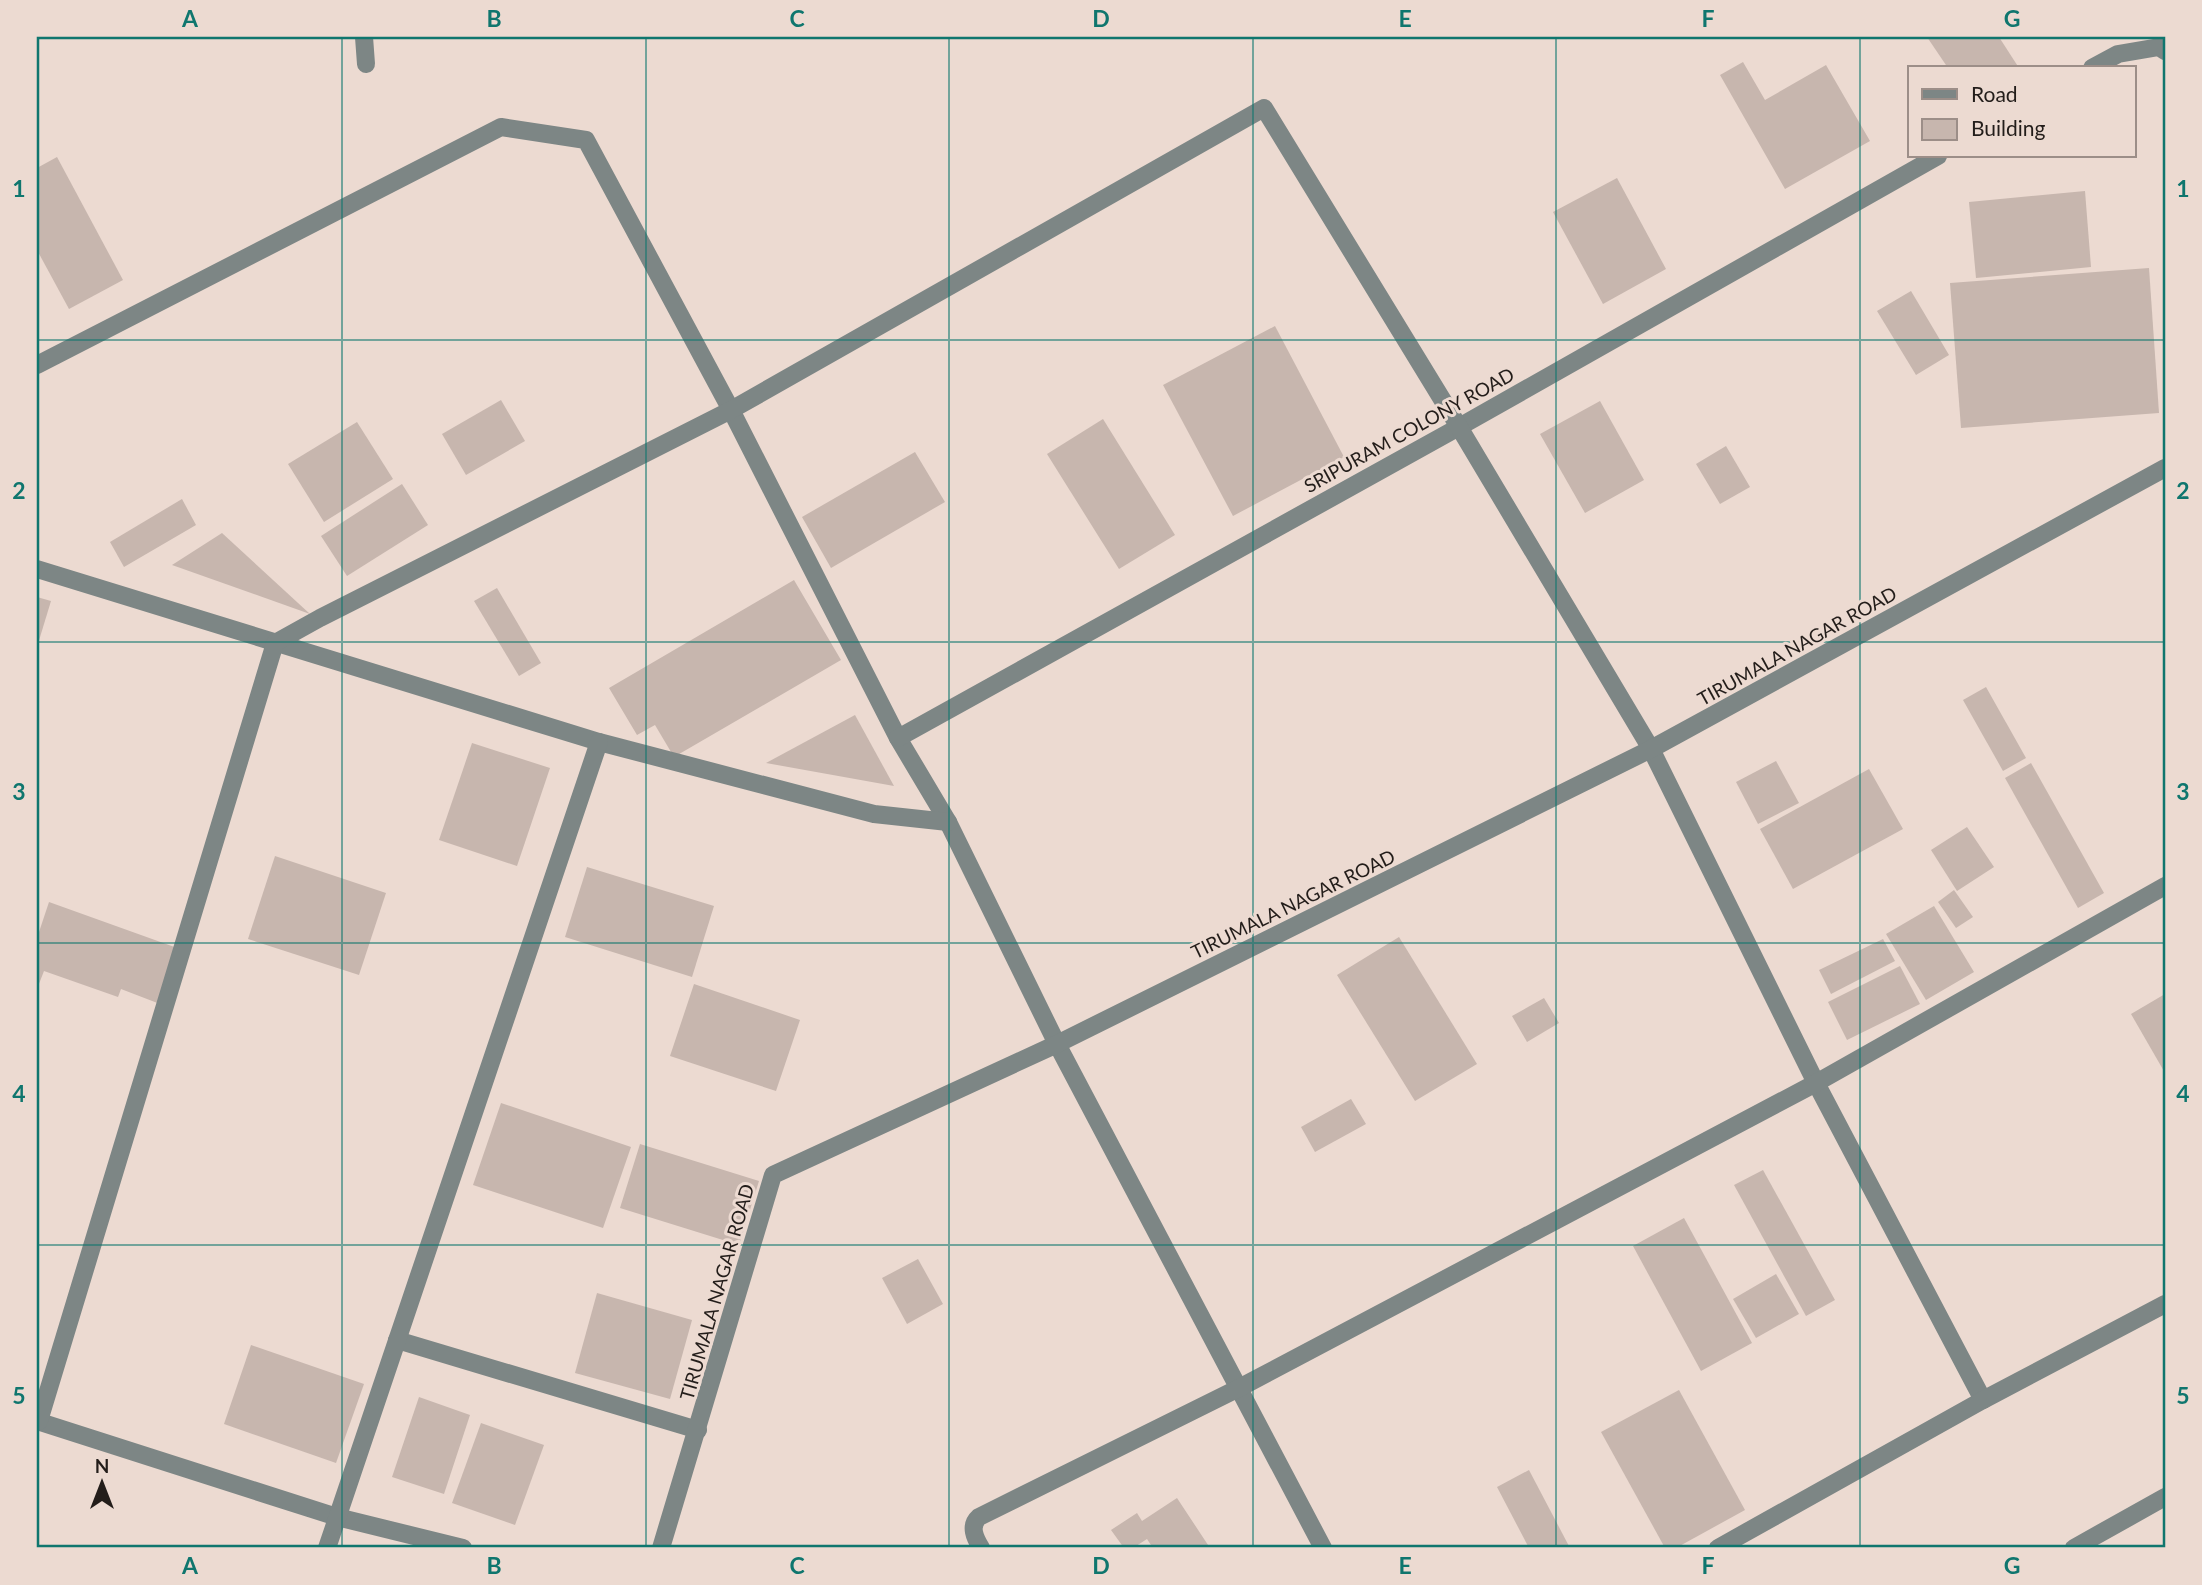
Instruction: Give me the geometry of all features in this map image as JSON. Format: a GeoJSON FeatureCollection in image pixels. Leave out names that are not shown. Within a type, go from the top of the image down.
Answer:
{"type":"FeatureCollection","features":[{"type":"Feature","properties":{"kind":"street"},"geometry":{"type":"LineString","coordinates":[[364,37],[366,64]]}},
{"type":"Feature","properties":{"kind":"street"},"geometry":{"type":"LineString","coordinates":[[2096,66],[2118,54],[2159,47],[2165,51]]}},
{"type":"Feature","properties":{"kind":"street"},"geometry":{"type":"LineString","coordinates":[[463,1548],[337,1517],[38,1421],[275,643],[731,410],[1264,108],[1651,749],[1816,1083],[1983,1400]]}},
{"type":"Feature","properties":{"kind":"street"},"geometry":{"type":"LineString","coordinates":[[37,365],[501,127],[586,140],[731,410],[898,738],[948,822],[1057,1044],[1323,1548]]}},
{"type":"Feature","properties":{"kind":"street","name":"SRIPURAM COLONY ROAD"},"geometry":{"type":"LineString","coordinates":[[898,738],[1459,427],[1934,158]]}},
{"type":"Feature","properties":{"kind":"street","name":"TIRUMALA NAGAR ROAD"},"geometry":{"type":"LineString","coordinates":[[661,1548],[773,1175],[1057,1044],[1651,749],[2165,468]]}},
{"type":"Feature","properties":{"kind":"street"},"geometry":{"type":"LineString","coordinates":[[37,569],[599,742],[874,814],[948,822]]}},
{"type":"Feature","properties":{"kind":"street"},"geometry":{"type":"LineString","coordinates":[[327,1548],[599,742]]}},
{"type":"Feature","properties":{"kind":"street"},"geometry":{"type":"LineString","coordinates":[[981,1548],[974,1528],[979,1517],[1239,1388],[1816,1083],[2165,886]]}},
{"type":"Feature","properties":{"kind":"street"},"geometry":{"type":"LineString","coordinates":[[1718,1548],[1983,1400],[2165,1304]]}},
{"type":"Feature","properties":{"kind":"street"},"geometry":{"type":"LineString","coordinates":[[397,1340],[698,1430]]}},
{"type":"Feature","properties":{"kind":"street"},"geometry":{"type":"LineString","coordinates":[[2074,1548],[2165,1497]]}},
{"type":"Feature","properties":{"kind":"building"},"geometry":{"type":"Polygon","coordinates":[[[1927,37],[1999,37],[2018,66],[1947,66],[1927,37]]]}},
{"type":"Feature","properties":{"kind":"building"},"geometry":{"type":"Polygon","coordinates":[[[1743,62],[1765,100],[1826,65],[1870,141],[1785,189],[1720,75],[1743,62]]]}},
{"type":"Feature","properties":{"kind":"building"},"geometry":{"type":"Polygon","coordinates":[[[57,157],[123,280],[69,309],[37,250],[37,168],[57,157]]]}},
{"type":"Feature","properties":{"kind":"building"},"geometry":{"type":"Polygon","coordinates":[[[1617,178],[1666,269],[1603,304],[1553,212],[1617,178]]]}},
{"type":"Feature","properties":{"kind":"building"},"geometry":{"type":"Polygon","coordinates":[[[2085,191],[2091,267],[1976,278],[1969,202],[2085,191]]]}},
{"type":"Feature","properties":{"kind":"building"},"geometry":{"type":"Polygon","coordinates":[[[2149,268],[2159,413],[1961,428],[1950,283],[2149,268]]]}},
{"type":"Feature","properties":{"kind":"building"},"geometry":{"type":"Polygon","coordinates":[[[1911,291],[1949,355],[1916,375],[1877,311],[1911,291]]]}},
{"type":"Feature","properties":{"kind":"building"},"geometry":{"type":"Polygon","coordinates":[[[1275,326],[1344,457],[1233,516],[1163,385],[1275,326]]]}},
{"type":"Feature","properties":{"kind":"building"},"geometry":{"type":"Polygon","coordinates":[[[501,400],[525,441],[466,475],[442,434],[501,400]]]}},
{"type":"Feature","properties":{"kind":"building"},"geometry":{"type":"Polygon","coordinates":[[[1600,401],[1644,480],[1585,513],[1540,434],[1600,401]]]}},
{"type":"Feature","properties":{"kind":"building"},"geometry":{"type":"Polygon","coordinates":[[[1103,419],[1175,535],[1119,569],[1047,454],[1103,419]]]}},
{"type":"Feature","properties":{"kind":"building"},"geometry":{"type":"Polygon","coordinates":[[[357,422],[393,479],[324,522],[288,464],[357,422]]]}},
{"type":"Feature","properties":{"kind":"building"},"geometry":{"type":"Polygon","coordinates":[[[1726,446],[1750,487],[1720,504],[1696,464],[1726,446]]]}},
{"type":"Feature","properties":{"kind":"building"},"geometry":{"type":"Polygon","coordinates":[[[915,452],[945,502],[831,568],[802,517],[915,452]]]}},
{"type":"Feature","properties":{"kind":"building"},"geometry":{"type":"Polygon","coordinates":[[[402,484],[428,525],[347,576],[321,536],[402,484]]]}},
{"type":"Feature","properties":{"kind":"building"},"geometry":{"type":"Polygon","coordinates":[[[182,499],[196,525],[124,567],[110,542],[182,499]]]}},
{"type":"Feature","properties":{"kind":"building"},"geometry":{"type":"Polygon","coordinates":[[[222,533],[310,614],[172,565],[222,533]]]}},
{"type":"Feature","properties":{"kind":"building"},"geometry":{"type":"Polygon","coordinates":[[[794,580],[841,660],[674,757],[655,725],[637,735],[609,688],[794,580]]]}},
{"type":"Feature","properties":{"kind":"building"},"geometry":{"type":"Polygon","coordinates":[[[497,588],[541,663],[519,676],[474,601],[497,588]]]}},
{"type":"Feature","properties":{"kind":"building"},"geometry":{"type":"Polygon","coordinates":[[[37,597],[51,601],[37,647],[37,597]]]}},
{"type":"Feature","properties":{"kind":"building"},"geometry":{"type":"Polygon","coordinates":[[[1986,687],[2026,758],[2003,771],[1963,700],[1986,687]]]}},
{"type":"Feature","properties":{"kind":"building"},"geometry":{"type":"Polygon","coordinates":[[[855,715],[894,786],[766,763],[855,715]]]}},
{"type":"Feature","properties":{"kind":"building"},"geometry":{"type":"Polygon","coordinates":[[[472,743],[550,768],[517,866],[439,840],[472,743]]]}},
{"type":"Feature","properties":{"kind":"building"},"geometry":{"type":"Polygon","coordinates":[[[1776,761],[1799,803],[1758,824],[1736,782],[1776,761]]]}},
{"type":"Feature","properties":{"kind":"building"},"geometry":{"type":"Polygon","coordinates":[[[2031,763],[2104,893],[2078,908],[2005,778],[2031,763]]]}},
{"type":"Feature","properties":{"kind":"building"},"geometry":{"type":"Polygon","coordinates":[[[1869,769],[1903,829],[1793,889],[1760,829],[1869,769]]]}},
{"type":"Feature","properties":{"kind":"building"},"geometry":{"type":"Polygon","coordinates":[[[1967,827],[1994,867],[1957,891],[1931,850],[1967,827]]]}},
{"type":"Feature","properties":{"kind":"building"},"geometry":{"type":"Polygon","coordinates":[[[275,856],[386,893],[359,975],[248,939],[275,856]]]}},
{"type":"Feature","properties":{"kind":"building"},"geometry":{"type":"Polygon","coordinates":[[[587,867],[714,906],[692,977],[565,937],[587,867]]]}},
{"type":"Feature","properties":{"kind":"building"},"geometry":{"type":"Polygon","coordinates":[[[1954,890],[1973,917],[1956,928],[1938,902],[1954,890]]]}},
{"type":"Feature","properties":{"kind":"building"},"geometry":{"type":"Polygon","coordinates":[[[49,902],[180,949],[160,1004],[121,989],[118,997],[44,971],[37,989],[37,938],[49,902]]]}},
{"type":"Feature","properties":{"kind":"building"},"geometry":{"type":"Polygon","coordinates":[[[1934,906],[1974,972],[1926,1000],[1886,934],[1934,906]]]}},
{"type":"Feature","properties":{"kind":"building"},"geometry":{"type":"Polygon","coordinates":[[[1399,937],[1477,1064],[1415,1101],[1337,975],[1399,937]]]}},
{"type":"Feature","properties":{"kind":"building"},"geometry":{"type":"Polygon","coordinates":[[[1883,939],[1895,961],[1831,994],[1819,970],[1883,939]]]}},
{"type":"Feature","properties":{"kind":"building"},"geometry":{"type":"Polygon","coordinates":[[[1900,966],[1920,1004],[1847,1040],[1828,1002],[1900,966]]]}},
{"type":"Feature","properties":{"kind":"building"},"geometry":{"type":"Polygon","coordinates":[[[694,984],[800,1020],[776,1091],[670,1056],[694,984]]]}},
{"type":"Feature","properties":{"kind":"building"},"geometry":{"type":"Polygon","coordinates":[[[2165,994],[2165,1073],[2131,1014],[2165,994]]]}},
{"type":"Feature","properties":{"kind":"building"},"geometry":{"type":"Polygon","coordinates":[[[1544,998],[1559,1023],[1527,1042],[1512,1016],[1544,998]]]}},
{"type":"Feature","properties":{"kind":"building"},"geometry":{"type":"Polygon","coordinates":[[[1351,1099],[1366,1124],[1315,1152],[1301,1127],[1351,1099]]]}},
{"type":"Feature","properties":{"kind":"building"},"geometry":{"type":"Polygon","coordinates":[[[501,1103],[631,1147],[603,1228],[473,1185],[501,1103]]]}},
{"type":"Feature","properties":{"kind":"building"},"geometry":{"type":"Polygon","coordinates":[[[640,1144],[759,1181],[739,1245],[620,1208],[640,1144]]]}},
{"type":"Feature","properties":{"kind":"building"},"geometry":{"type":"Polygon","coordinates":[[[1763,1170],[1835,1300],[1806,1316],[1734,1185],[1763,1170]]]}},
{"type":"Feature","properties":{"kind":"building"},"geometry":{"type":"Polygon","coordinates":[[[1684,1218],[1752,1343],[1701,1371],[1633,1246],[1684,1218]]]}},
{"type":"Feature","properties":{"kind":"building"},"geometry":{"type":"Polygon","coordinates":[[[918,1259],[943,1304],[907,1324],[882,1278],[918,1259]]]}},
{"type":"Feature","properties":{"kind":"building"},"geometry":{"type":"Polygon","coordinates":[[[1776,1274],[1799,1314],[1756,1338],[1733,1299],[1776,1274]]]}},
{"type":"Feature","properties":{"kind":"building"},"geometry":{"type":"Polygon","coordinates":[[[597,1293],[692,1320],[670,1399],[575,1373],[597,1293]]]}},
{"type":"Feature","properties":{"kind":"building"},"geometry":{"type":"Polygon","coordinates":[[[251,1345],[364,1384],[336,1463],[224,1424],[251,1345]]]}},
{"type":"Feature","properties":{"kind":"building"},"geometry":{"type":"Polygon","coordinates":[[[1679,1390],[1745,1510],[1676,1548],[1665,1548],[1601,1432],[1679,1390]]]}},
{"type":"Feature","properties":{"kind":"building"},"geometry":{"type":"Polygon","coordinates":[[[419,1397],[470,1415],[444,1494],[392,1477],[419,1397]]]}},
{"type":"Feature","properties":{"kind":"building"},"geometry":{"type":"Polygon","coordinates":[[[481,1423],[544,1445],[515,1525],[452,1503],[481,1423]]]}},
{"type":"Feature","properties":{"kind":"building"},"geometry":{"type":"Polygon","coordinates":[[[1529,1470],[1570,1548],[1529,1548],[1497,1487],[1529,1470]]]}},
{"type":"Feature","properties":{"kind":"building"},"geometry":{"type":"Polygon","coordinates":[[[1177,1498],[1210,1548],[1153,1548],[1147,1539],[1133,1548],[1124,1548],[1111,1530],[1137,1513],[1142,1521],[1177,1498]]]}}]}
